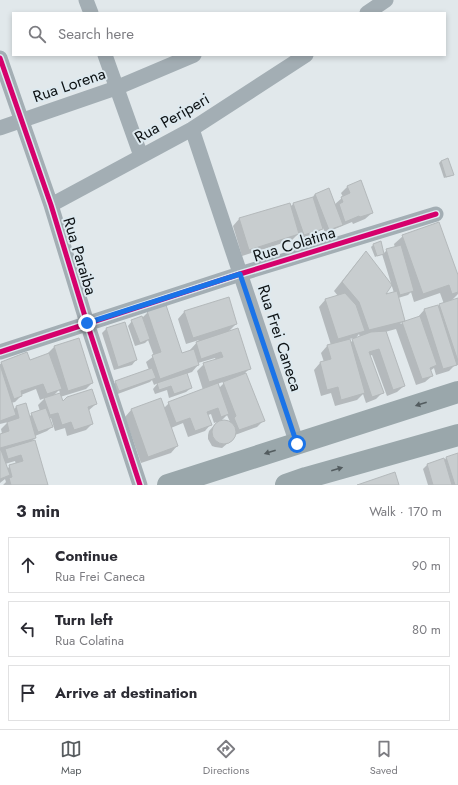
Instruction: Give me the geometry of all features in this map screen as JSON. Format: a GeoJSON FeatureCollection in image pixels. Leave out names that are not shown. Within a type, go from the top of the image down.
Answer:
{"type":"FeatureCollection","features":[{"type":"Feature","properties":{"kind":"main road"},"geometry":{"type":"LineString","coordinates":[[168,485],[458,392]]}},
{"type":"Feature","properties":{"kind":"main road"},"geometry":{"type":"LineString","coordinates":[[286,485],[308,481],[458,435]]}},
{"type":"Feature","properties":{"kind":"street"},"geometry":{"type":"LineString","coordinates":[[86,0],[90,12]]}},
{"type":"Feature","properties":{"kind":"street"},"geometry":{"type":"LineString","coordinates":[[369,12],[386,0]]}},
{"type":"Feature","properties":{"kind":"street"},"geometry":{"type":"LineString","coordinates":[[105,56],[141,156]]}},
{"type":"Feature","properties":{"kind":"street","name":"Rua Lorena"},"geometry":{"type":"LineString","coordinates":[[0,128],[116,88],[192,56]]}},
{"type":"Feature","properties":{"kind":"street","name":"Rua Periperi"},"geometry":{"type":"LineString","coordinates":[[51,205],[192,129],[304,56]]}},
{"type":"Feature","properties":{"kind":"street","name":"Rua Paraiba"},"geometry":{"type":"LineString","coordinates":[[0,58],[51,205],[87,323],[140,485]]}},
{"type":"Feature","properties":{"kind":"street","name":"Rua Frei Caneca"},"geometry":{"type":"LineString","coordinates":[[192,129],[297,444]]}},
{"type":"Feature","properties":{"kind":"street","name":"Rua Colatina"},"geometry":{"type":"LineString","coordinates":[[0,352],[240,274],[436,214]]}},
{"type":"Feature","properties":{"kind":"building"},"geometry":{"type":"Polygon","coordinates":[[[448,158],[454,175],[446,177],[441,161],[448,158]]]}},
{"type":"Feature","properties":{"kind":"building"},"geometry":{"type":"Polygon","coordinates":[[[361,180],[373,213],[359,216],[345,222],[339,204],[343,202],[341,197],[350,193],[347,186],[361,180]]]}},
{"type":"Feature","properties":{"kind":"building"},"geometry":{"type":"Polygon","coordinates":[[[329,188],[343,225],[329,230],[315,194],[329,188]]]}},
{"type":"Feature","properties":{"kind":"building"},"geometry":{"type":"Polygon","coordinates":[[[313,197],[323,229],[304,235],[293,203],[313,197]]]}},
{"type":"Feature","properties":{"kind":"building"},"geometry":{"type":"Polygon","coordinates":[[[290,203],[299,234],[249,250],[239,218],[290,203]]]}},
{"type":"Feature","properties":{"kind":"building"},"geometry":{"type":"Polygon","coordinates":[[[439,222],[458,275],[458,292],[452,294],[449,285],[423,294],[402,235],[439,222]]]}},
{"type":"Feature","properties":{"kind":"building"},"geometry":{"type":"Polygon","coordinates":[[[381,241],[384,254],[377,256],[373,244],[381,241]]]}},
{"type":"Feature","properties":{"kind":"building"},"geometry":{"type":"Polygon","coordinates":[[[401,245],[414,291],[400,295],[386,249],[401,245]]]}},
{"type":"Feature","properties":{"kind":"building"},"geometry":{"type":"Polygon","coordinates":[[[366,251],[392,285],[386,294],[397,291],[405,321],[369,330],[359,302],[342,282],[366,251]]]}},
{"type":"Feature","properties":{"kind":"building"},"geometry":{"type":"Polygon","coordinates":[[[345,293],[356,305],[365,331],[338,339],[325,299],[345,293]]]}},
{"type":"Feature","properties":{"kind":"building"},"geometry":{"type":"Polygon","coordinates":[[[229,297],[237,324],[193,338],[184,311],[229,297]]]}},
{"type":"Feature","properties":{"kind":"building"},"geometry":{"type":"Polygon","coordinates":[[[458,298],[458,361],[439,304],[458,298]]]}},
{"type":"Feature","properties":{"kind":"building"},"geometry":{"type":"Polygon","coordinates":[[[166,305],[182,353],[194,349],[199,365],[160,379],[152,355],[161,352],[147,311],[166,305]]]}},
{"type":"Feature","properties":{"kind":"building"},"geometry":{"type":"Polygon","coordinates":[[[438,305],[457,365],[443,369],[424,309],[438,305]]]}},
{"type":"Feature","properties":{"kind":"building"},"geometry":{"type":"Polygon","coordinates":[[[142,316],[150,339],[140,343],[131,320],[142,316]]]}},
{"type":"Feature","properties":{"kind":"building"},"geometry":{"type":"Polygon","coordinates":[[[420,316],[437,365],[430,368],[433,376],[422,379],[402,322],[420,316]]]}},
{"type":"Feature","properties":{"kind":"building"},"geometry":{"type":"Polygon","coordinates":[[[125,322],[137,360],[118,367],[106,328],[125,322]]]}},
{"type":"Feature","properties":{"kind":"building"},"geometry":{"type":"Polygon","coordinates":[[[238,328],[251,369],[209,382],[203,363],[223,357],[221,352],[201,359],[196,342],[238,328]]]}},
{"type":"Feature","properties":{"kind":"building"},"geometry":{"type":"Polygon","coordinates":[[[386,331],[405,386],[393,390],[379,349],[369,352],[384,393],[372,397],[352,339],[371,332],[386,331]]]}},
{"type":"Feature","properties":{"kind":"building"},"geometry":{"type":"Polygon","coordinates":[[[79,338],[93,383],[68,391],[54,346],[79,338]]]}},
{"type":"Feature","properties":{"kind":"building"},"geometry":{"type":"Polygon","coordinates":[[[350,339],[365,393],[341,400],[338,387],[327,390],[320,362],[331,359],[327,345],[350,339]]]}},
{"type":"Feature","properties":{"kind":"building"},"geometry":{"type":"Polygon","coordinates":[[[27,352],[30,360],[49,353],[62,389],[47,394],[43,384],[21,391],[22,396],[14,399],[1,362],[27,352]]]}},
{"type":"Feature","properties":{"kind":"building"},"geometry":{"type":"Polygon","coordinates":[[[0,365],[16,415],[0,421],[0,365]]]}},
{"type":"Feature","properties":{"kind":"building"},"geometry":{"type":"Polygon","coordinates":[[[152,368],[156,378],[119,391],[115,381],[152,368]]]}},
{"type":"Feature","properties":{"kind":"building"},"geometry":{"type":"Polygon","coordinates":[[[187,373],[192,388],[174,394],[171,386],[159,390],[157,383],[187,373]]]}},
{"type":"Feature","properties":{"kind":"building"},"geometry":{"type":"Polygon","coordinates":[[[246,373],[265,421],[239,430],[234,418],[236,416],[223,382],[246,373]]]}},
{"type":"Feature","properties":{"kind":"building"},"geometry":{"type":"Polygon","coordinates":[[[218,383],[229,414],[221,417],[218,408],[207,412],[212,425],[195,431],[190,418],[176,423],[168,402],[218,383]]]}},
{"type":"Feature","properties":{"kind":"building"},"geometry":{"type":"Polygon","coordinates":[[[92,389],[97,404],[88,407],[93,424],[74,430],[71,422],[62,425],[58,413],[50,415],[44,398],[60,393],[63,401],[67,397],[92,389]]]}},
{"type":"Feature","properties":{"kind":"building"},"geometry":{"type":"Polygon","coordinates":[[[161,398],[178,446],[148,457],[131,409],[161,398]]]}},
{"type":"Feature","properties":{"kind":"building"},"geometry":{"type":"Polygon","coordinates":[[[26,403],[36,438],[0,448],[0,434],[9,431],[7,422],[19,418],[16,406],[26,403]]]}},
{"type":"Feature","properties":{"kind":"building"},"geometry":{"type":"Polygon","coordinates":[[[46,408],[53,427],[38,432],[31,413],[46,408]]]}},
{"type":"Feature","properties":{"kind":"building"},"geometry":{"type":"Polygon","coordinates":[[[224,420],[233,423],[236,432],[233,441],[224,444],[215,441],[212,432],[215,423],[224,420]]]}},
{"type":"Feature","properties":{"kind":"building"},"geometry":{"type":"Polygon","coordinates":[[[35,440],[48,485],[11,485],[9,478],[12,477],[9,465],[23,461],[21,455],[8,459],[5,449],[35,440]]]}},
{"type":"Feature","properties":{"kind":"building"},"geometry":{"type":"Polygon","coordinates":[[[0,450],[10,475],[0,479],[0,450]]]}},
{"type":"Feature","properties":{"kind":"building"},"geometry":{"type":"Polygon","coordinates":[[[458,453],[458,485],[455,485],[446,457],[458,453]]]}},
{"type":"Feature","properties":{"kind":"building"},"geometry":{"type":"Polygon","coordinates":[[[444,458],[452,485],[433,485],[427,464],[444,458]]]}},
{"type":"Feature","properties":{"kind":"building"},"geometry":{"type":"Polygon","coordinates":[[[395,472],[399,485],[357,485],[395,472]]]}},
{"type":"Feature","properties":{"kind":"cycle path"},"geometry":{"type":"LineString","coordinates":[[0,58],[51,205],[87,323],[140,485]]}},
{"type":"Feature","properties":{"kind":"cycle path"},"geometry":{"type":"LineString","coordinates":[[0,352],[240,274],[436,214]]}},
{"type":"Feature","properties":{"kind":"route"},"geometry":{"type":"LineString","coordinates":[[87,323],[240,274],[297,444]]}}]}
